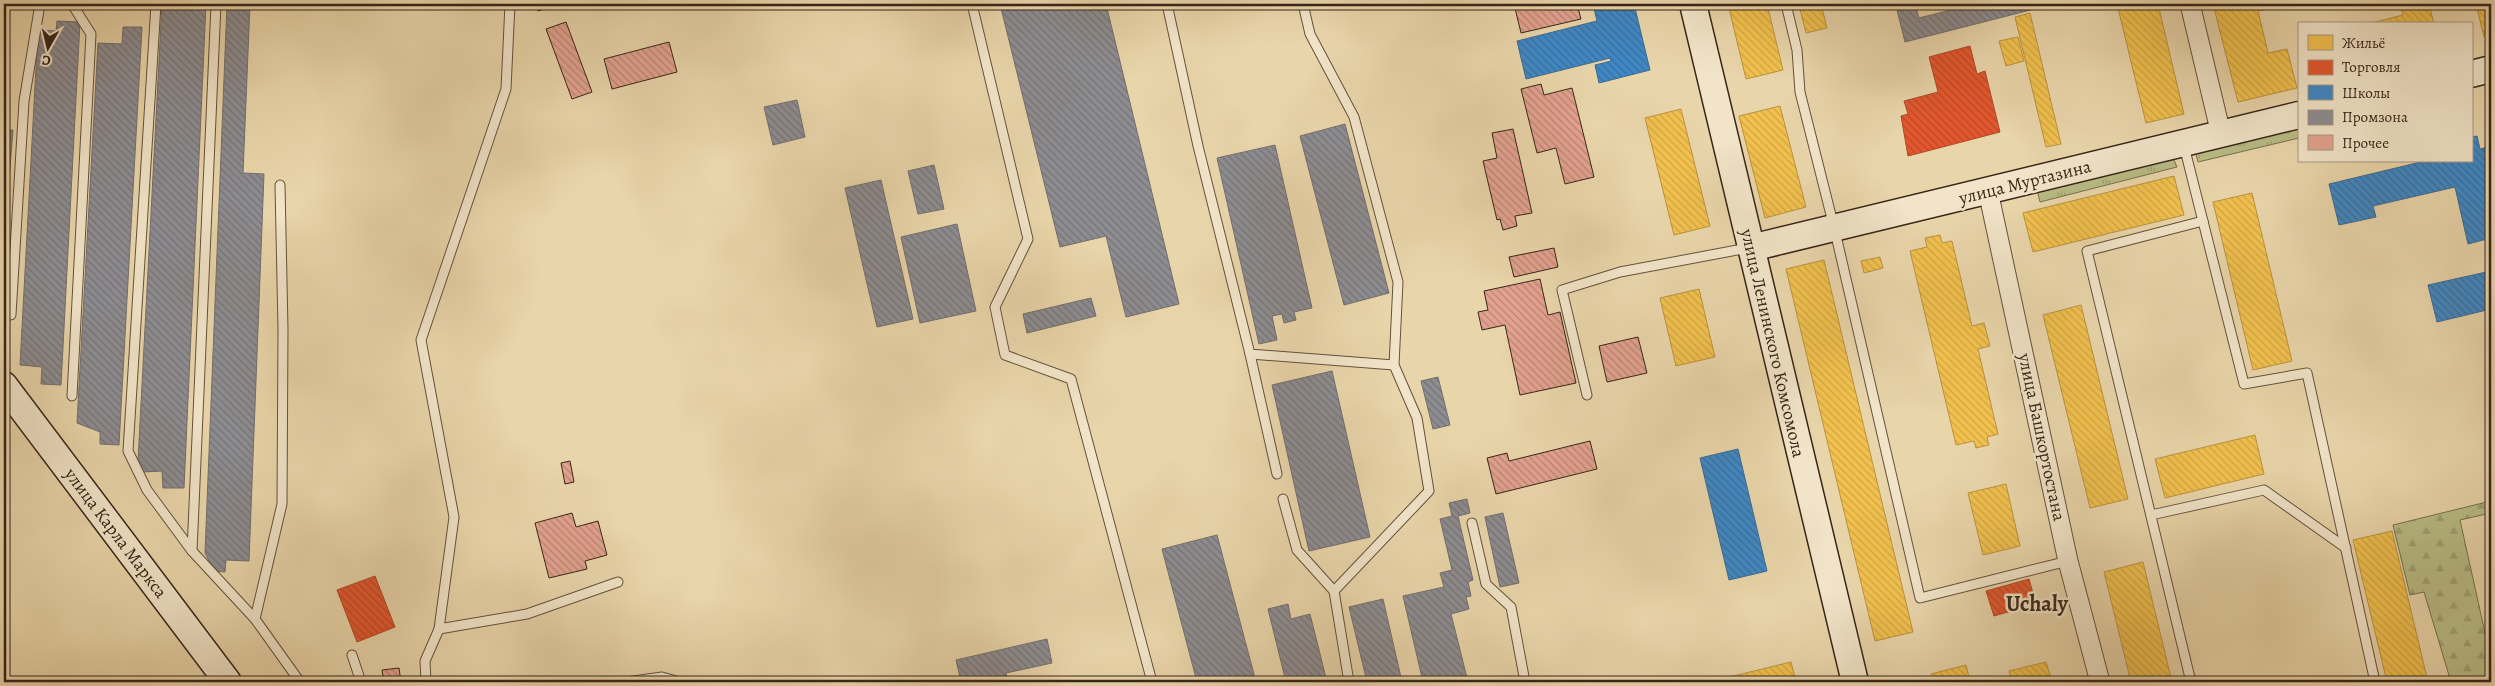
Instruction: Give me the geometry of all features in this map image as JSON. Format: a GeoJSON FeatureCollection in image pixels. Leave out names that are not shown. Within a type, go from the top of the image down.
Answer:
{"type":"FeatureCollection","features":[{"type":"Feature","properties":{"kind":"street","name":"улица Ленинского Комсомола"},"geometry":{"type":"LineString","coordinates":[[1693,4],[1855,682]]}},
{"type":"Feature","properties":{"kind":"street"},"geometry":{"type":"LineString","coordinates":[[2190,4],[2221,134]]}},
{"type":"Feature","properties":{"kind":"street"},"geometry":{"type":"LineString","coordinates":[[2472,74],[2491,69]]}},
{"type":"Feature","properties":{"kind":"street","name":"улица Муртазина"},"geometry":{"type":"LineString","coordinates":[[1750,248],[1988,192],[2298,115]]}},
{"type":"Feature","properties":{"kind":"street","name":"улица Башкортостана"},"geometry":{"type":"LineString","coordinates":[[1988,192],[2068,561],[2100,682]]}},
{"type":"Feature","properties":{"kind":"street","name":"улица Карла Маркса"},"geometry":{"type":"LineString","coordinates":[[4,385],[228,682]]}},
{"type":"Feature","properties":{"kind":"lane"},"geometry":{"type":"LineString","coordinates":[[11,315],[24,102],[40,4]]}},
{"type":"Feature","properties":{"kind":"lane"},"geometry":{"type":"LineString","coordinates":[[72,4],[91,34],[72,396]]}},
{"type":"Feature","properties":{"kind":"lane"},"geometry":{"type":"LineString","coordinates":[[156,4],[128,451],[147,490],[192,551],[255,619],[300,682]]}},
{"type":"Feature","properties":{"kind":"lane"},"geometry":{"type":"LineString","coordinates":[[192,551],[216,4]]}},
{"type":"Feature","properties":{"kind":"lane"},"geometry":{"type":"LineString","coordinates":[[426,682],[425,661],[439,630],[454,518],[421,340],[506,89],[510,4]]}},
{"type":"Feature","properties":{"kind":"lane"},"geometry":{"type":"LineString","coordinates":[[972,4],[1028,239],[995,306],[1005,355],[1071,379],[1152,682]]}},
{"type":"Feature","properties":{"kind":"lane"},"geometry":{"type":"LineString","coordinates":[[1166,4],[1277,474]]}},
{"type":"Feature","properties":{"kind":"lane"},"geometry":{"type":"LineString","coordinates":[[1303,4],[1310,34],[1354,117],[1398,282],[1394,365],[1417,418],[1429,491],[1334,591]]}},
{"type":"Feature","properties":{"kind":"lane"},"geometry":{"type":"LineString","coordinates":[[1786,4],[1797,50],[1800,92],[1834,227],[1920,598],[2068,561]]}},
{"type":"Feature","properties":{"kind":"lane"},"geometry":{"type":"LineString","coordinates":[[2183,143],[2244,384],[2307,373],[2376,682]]}},
{"type":"Feature","properties":{"kind":"lane"},"geometry":{"type":"LineString","coordinates":[[255,619],[282,504],[283,329],[280,185]]}},
{"type":"Feature","properties":{"kind":"lane"},"geometry":{"type":"LineString","coordinates":[[2191,682],[2087,251],[2202,221]]}},
{"type":"Feature","properties":{"kind":"lane"},"geometry":{"type":"LineString","coordinates":[[1587,395],[1562,290],[1620,272],[1750,248]]}},
{"type":"Feature","properties":{"kind":"lane"},"geometry":{"type":"LineString","coordinates":[[1250,354],[1394,365]]}},
{"type":"Feature","properties":{"kind":"lane"},"geometry":{"type":"LineString","coordinates":[[2151,515],[2264,490],[2346,548]]}},
{"type":"Feature","properties":{"kind":"lane"},"geometry":{"type":"LineString","coordinates":[[1283,499],[1297,550],[1334,591],[1349,682]]}},
{"type":"Feature","properties":{"kind":"lane"},"geometry":{"type":"LineString","coordinates":[[1472,523],[1486,584],[1511,607],[1525,682]]}},
{"type":"Feature","properties":{"kind":"lane"},"geometry":{"type":"LineString","coordinates":[[439,630],[527,614],[618,582]]}},
{"type":"Feature","properties":{"kind":"lane"},"geometry":{"type":"LineString","coordinates":[[352,655],[361,682]]}},
{"type":"Feature","properties":{"kind":"lane"},"geometry":{"type":"LineString","coordinates":[[626,682],[662,678],[680,682]]}},
{"type":"Feature","properties":{"kind":"green space"},"geometry":{"type":"Polygon","coordinates":[[[2298,124],[2298,138],[2198,162],[2196,154],[2199,149],[2298,124]]]}},
{"type":"Feature","properties":{"kind":"green space"},"geometry":{"type":"Polygon","coordinates":[[[2169,155],[2177,167],[2040,202],[2038,194],[2040,189],[2169,155]]]}},
{"type":"Feature","properties":{"kind":"green space"},"geometry":{"type":"Polygon","coordinates":[[[2491,501],[2491,513],[2460,520],[2491,660],[2491,682],[2451,682],[2424,592],[2410,595],[2393,525],[2491,501]]]}},
{"type":"Feature","properties":{"kind":"building: Жильё"},"geometry":{"type":"Polygon","coordinates":[[[1728,4],[1767,4],[1783,70],[1746,79],[1728,4]]]}},
{"type":"Feature","properties":{"kind":"building: Жильё"},"geometry":{"type":"Polygon","coordinates":[[[1821,4],[1827,28],[1806,33],[1799,5],[1821,4]]]}},
{"type":"Feature","properties":{"kind":"building: Жильё"},"geometry":{"type":"Polygon","coordinates":[[[2117,4],[2158,4],[2184,114],[2146,123],[2117,4]]]}},
{"type":"Feature","properties":{"kind":"building: Жильё"},"geometry":{"type":"Polygon","coordinates":[[[2213,4],[2262,4],[2264,10],[2258,11],[2268,53],[2287,49],[2297,88],[2238,102],[2213,4]]]}},
{"type":"Feature","properties":{"kind":"building: Жильё"},"geometry":{"type":"Polygon","coordinates":[[[2429,4],[2434,22],[2375,22],[2403,15],[2401,7],[2429,4]]]}},
{"type":"Feature","properties":{"kind":"building: Жильё"},"geometry":{"type":"Polygon","coordinates":[[[2476,4],[2491,4],[2491,35],[2484,37],[2476,4]]]}},
{"type":"Feature","properties":{"kind":"building: Жильё"},"geometry":{"type":"Polygon","coordinates":[[[2030,13],[2061,144],[2046,147],[2015,17],[2030,13]]]}},
{"type":"Feature","properties":{"kind":"building: Жильё"},"geometry":{"type":"Polygon","coordinates":[[[2018,37],[2024,61],[2006,66],[1999,41],[2018,37]]]}},
{"type":"Feature","properties":{"kind":"building: Жильё"},"geometry":{"type":"Polygon","coordinates":[[[1780,106],[1806,207],[1765,218],[1739,116],[1780,106]]]}},
{"type":"Feature","properties":{"kind":"building: Жильё"},"geometry":{"type":"Polygon","coordinates":[[[1681,109],[1710,226],[1674,235],[1645,118],[1681,109]]]}},
{"type":"Feature","properties":{"kind":"building: Жильё"},"geometry":{"type":"Polygon","coordinates":[[[2174,176],[2184,215],[2033,252],[2023,213],[2174,176]]]}},
{"type":"Feature","properties":{"kind":"building: Жильё"},"geometry":{"type":"Polygon","coordinates":[[[2252,193],[2292,361],[2253,370],[2213,202],[2252,193]]]}},
{"type":"Feature","properties":{"kind":"building: Жильё"},"geometry":{"type":"Polygon","coordinates":[[[1940,235],[1942,243],[1952,241],[1972,326],[1984,323],[1990,346],[1978,349],[1998,434],[1987,437],[1989,445],[1976,448],[1974,441],[1956,445],[1910,251],[1927,247],[1925,238],[1940,235]]]}},
{"type":"Feature","properties":{"kind":"building: Жильё"},"geometry":{"type":"Polygon","coordinates":[[[1880,257],[1883,268],[1864,273],[1861,261],[1880,257]]]}},
{"type":"Feature","properties":{"kind":"building: Жильё"},"geometry":{"type":"Polygon","coordinates":[[[1824,260],[1913,632],[1875,641],[1786,269],[1824,260]]]}},
{"type":"Feature","properties":{"kind":"building: Жильё"},"geometry":{"type":"Polygon","coordinates":[[[1699,289],[1715,357],[1676,366],[1660,298],[1699,289]]]}},
{"type":"Feature","properties":{"kind":"building: Жильё"},"geometry":{"type":"Polygon","coordinates":[[[2081,305],[2128,499],[2090,508],[2043,315],[2081,305]]]}},
{"type":"Feature","properties":{"kind":"building: Жильё"},"geometry":{"type":"Polygon","coordinates":[[[2255,435],[2264,474],[2165,498],[2155,459],[2255,435]]]}},
{"type":"Feature","properties":{"kind":"building: Жильё"},"geometry":{"type":"Polygon","coordinates":[[[2006,484],[2020,546],[1983,555],[1968,493],[2006,484]]]}},
{"type":"Feature","properties":{"kind":"building: Жильё"},"geometry":{"type":"Polygon","coordinates":[[[2392,531],[2428,682],[2387,682],[2353,540],[2392,531]]]}},
{"type":"Feature","properties":{"kind":"building: Жильё"},"geometry":{"type":"Polygon","coordinates":[[[2143,562],[2172,682],[2131,682],[2104,572],[2143,562]]]}},
{"type":"Feature","properties":{"kind":"building: Жильё"},"geometry":{"type":"Polygon","coordinates":[[[1791,662],[1796,682],[1709,682],[1791,662]]]}},
{"type":"Feature","properties":{"kind":"building: Жильё"},"geometry":{"type":"Polygon","coordinates":[[[2046,662],[2052,682],[2012,682],[2009,671],[2046,662]]]}},
{"type":"Feature","properties":{"kind":"building: Жильё"},"geometry":{"type":"Polygon","coordinates":[[[1966,665],[1970,682],[1933,682],[1931,674],[1966,665]]]}},
{"type":"Feature","properties":{"kind":"building: Торговля"},"geometry":{"type":"Polygon","coordinates":[[[1970,46],[1977,74],[1985,71],[2000,132],[1908,156],[1901,116],[1908,114],[1904,101],[1938,92],[1929,57],[1970,46]]]}},
{"type":"Feature","properties":{"kind":"building: Торговля"},"geometry":{"type":"Polygon","coordinates":[[[375,576],[395,627],[357,642],[337,590],[375,576]]]}},
{"type":"Feature","properties":{"kind":"building: Торговля"},"geometry":{"type":"Polygon","coordinates":[[[2029,579],[2036,604],[1994,616],[1986,591],[2029,579]]]}},
{"type":"Feature","properties":{"kind":"building: Школы"},"geometry":{"type":"Polygon","coordinates":[[[1593,4],[1634,4],[1650,70],[1599,83],[1595,65],[1611,61],[1610,58],[1526,79],[1517,41],[1597,21],[1593,4]]]}},
{"type":"Feature","properties":{"kind":"building: Школы"},"geometry":{"type":"Polygon","coordinates":[[[2477,136],[2480,149],[2491,146],[2491,238],[2468,244],[2455,187],[2373,206],[2376,217],[2339,225],[2329,184],[2421,162],[2472,162],[2472,137],[2477,136]]]}},
{"type":"Feature","properties":{"kind":"building: Школы"},"geometry":{"type":"Polygon","coordinates":[[[2491,271],[2491,309],[2437,322],[2428,285],[2491,271]]]}},
{"type":"Feature","properties":{"kind":"building: Школы"},"geometry":{"type":"Polygon","coordinates":[[[1738,449],[1767,571],[1729,580],[1700,458],[1738,449]]]}},
{"type":"Feature","properties":{"kind":"building: Промзона"},"geometry":{"type":"Polygon","coordinates":[[[162,4],[206,4],[184,488],[163,488],[162,471],[143,472],[138,461],[162,4]]]}},
{"type":"Feature","properties":{"kind":"building: Промзона"},"geometry":{"type":"Polygon","coordinates":[[[227,4],[250,4],[243,173],[264,174],[249,561],[226,560],[225,572],[214,571],[205,553],[227,4]]]}},
{"type":"Feature","properties":{"kind":"building: Промзона"},"geometry":{"type":"Polygon","coordinates":[[[1000,4],[1106,4],[1179,304],[1126,317],[1106,236],[1060,247],[1000,4]]]}},
{"type":"Feature","properties":{"kind":"building: Промзона"},"geometry":{"type":"Polygon","coordinates":[[[1879,4],[1915,4],[1919,18],[1975,4],[2054,4],[1905,42],[1896,6],[1880,10],[1879,4]]]}},
{"type":"Feature","properties":{"kind":"building: Промзона"},"geometry":{"type":"Polygon","coordinates":[[[57,21],[80,22],[61,385],[41,384],[42,367],[20,365],[38,30],[56,31],[57,21]]]}},
{"type":"Feature","properties":{"kind":"building: Промзона"},"geometry":{"type":"Polygon","coordinates":[[[123,27],[142,27],[119,445],[100,444],[100,432],[77,423],[98,43],[122,44],[123,27]]]}},
{"type":"Feature","properties":{"kind":"building: Промзона"},"geometry":{"type":"Polygon","coordinates":[[[797,100],[805,137],[773,145],[764,107],[797,100]]]}},
{"type":"Feature","properties":{"kind":"building: Промзона"},"geometry":{"type":"Polygon","coordinates":[[[1345,124],[1389,293],[1344,305],[1300,136],[1345,124]]]}},
{"type":"Feature","properties":{"kind":"building: Промзона"},"geometry":{"type":"Polygon","coordinates":[[[4,130],[13,130],[4,241],[4,130]]]}},
{"type":"Feature","properties":{"kind":"building: Промзона"},"geometry":{"type":"Polygon","coordinates":[[[1275,145],[1312,308],[1294,312],[1296,320],[1284,323],[1282,314],[1272,316],[1277,340],[1259,344],[1217,158],[1275,145]]]}},
{"type":"Feature","properties":{"kind":"building: Промзона"},"geometry":{"type":"Polygon","coordinates":[[[934,165],[944,209],[918,214],[908,171],[934,165]]]}},
{"type":"Feature","properties":{"kind":"building: Промзона"},"geometry":{"type":"Polygon","coordinates":[[[881,180],[913,319],[877,327],[845,188],[881,180]]]}},
{"type":"Feature","properties":{"kind":"building: Промзона"},"geometry":{"type":"Polygon","coordinates":[[[957,224],[976,311],[920,323],[901,237],[957,224]]]}},
{"type":"Feature","properties":{"kind":"building: Промзона"},"geometry":{"type":"Polygon","coordinates":[[[1091,298],[1096,316],[1027,333],[1023,314],[1091,298]]]}},
{"type":"Feature","properties":{"kind":"building: Промзона"},"geometry":{"type":"Polygon","coordinates":[[[1332,371],[1370,537],[1309,551],[1272,385],[1332,371]]]}},
{"type":"Feature","properties":{"kind":"building: Промзона"},"geometry":{"type":"Polygon","coordinates":[[[1438,377],[1450,425],[1433,429],[1421,381],[1438,377]]]}},
{"type":"Feature","properties":{"kind":"building: Промзона"},"geometry":{"type":"Polygon","coordinates":[[[1467,499],[1470,513],[1458,516],[1473,580],[1468,582],[1471,596],[1466,597],[1469,609],[1451,614],[1468,682],[1423,682],[1403,596],[1444,587],[1440,573],[1452,570],[1440,519],[1452,516],[1449,503],[1467,499]]]}},
{"type":"Feature","properties":{"kind":"building: Промзона"},"geometry":{"type":"Polygon","coordinates":[[[1503,513],[1519,583],[1500,587],[1485,517],[1503,513]]]}},
{"type":"Feature","properties":{"kind":"building: Промзона"},"geometry":{"type":"Polygon","coordinates":[[[1217,535],[1256,682],[1197,682],[1162,549],[1217,535]]]}},
{"type":"Feature","properties":{"kind":"building: Промзона"},"geometry":{"type":"Polygon","coordinates":[[[1383,599],[1402,682],[1367,682],[1349,607],[1383,599]]]}},
{"type":"Feature","properties":{"kind":"building: Промзона"},"geometry":{"type":"Polygon","coordinates":[[[1288,604],[1291,619],[1310,614],[1327,682],[1286,682],[1268,609],[1288,604]]]}},
{"type":"Feature","properties":{"kind":"building: Промзона"},"geometry":{"type":"Polygon","coordinates":[[[1047,639],[1052,663],[1006,673],[1008,682],[961,682],[956,660],[1047,639]]]}},
{"type":"Feature","properties":{"kind":"building: Промзона"},"geometry":{"type":"Polygon","coordinates":[[[810,677],[811,682],[790,681],[810,677]]]}},
{"type":"Feature","properties":{"kind":"building: Прочее"},"geometry":{"type":"Polygon","coordinates":[[[535,4],[560,4],[538,11],[535,4]]]}},
{"type":"Feature","properties":{"kind":"building: Прочее"},"geometry":{"type":"Polygon","coordinates":[[[1514,4],[1577,4],[1581,19],[1521,33],[1514,4]]]}},
{"type":"Feature","properties":{"kind":"building: Прочее"},"geometry":{"type":"Polygon","coordinates":[[[566,22],[592,92],[572,99],[546,29],[566,22]]]}},
{"type":"Feature","properties":{"kind":"building: Прочее"},"geometry":{"type":"Polygon","coordinates":[[[669,42],[677,72],[612,89],[604,59],[669,42]]]}},
{"type":"Feature","properties":{"kind":"building: Прочее"},"geometry":{"type":"Polygon","coordinates":[[[1541,84],[1544,95],[1572,88],[1594,177],[1565,184],[1556,148],[1537,153],[1521,89],[1541,84]]]}},
{"type":"Feature","properties":{"kind":"building: Прочее"},"geometry":{"type":"Polygon","coordinates":[[[1513,129],[1532,213],[1515,216],[1517,226],[1503,230],[1500,219],[1497,220],[1483,161],[1497,158],[1492,133],[1513,129]]]}},
{"type":"Feature","properties":{"kind":"building: Прочее"},"geometry":{"type":"Polygon","coordinates":[[[1554,248],[1558,267],[1514,277],[1509,257],[1554,248]]]}},
{"type":"Feature","properties":{"kind":"building: Прочее"},"geometry":{"type":"Polygon","coordinates":[[[1540,279],[1548,315],[1560,312],[1576,383],[1520,395],[1505,325],[1482,330],[1478,312],[1488,310],[1484,291],[1540,279]]]}},
{"type":"Feature","properties":{"kind":"building: Прочее"},"geometry":{"type":"Polygon","coordinates":[[[1638,337],[1647,373],[1607,382],[1599,346],[1638,337]]]}},
{"type":"Feature","properties":{"kind":"building: Прочее"},"geometry":{"type":"Polygon","coordinates":[[[1590,441],[1597,469],[1496,494],[1487,458],[1507,453],[1509,461],[1590,441]]]}},
{"type":"Feature","properties":{"kind":"building: Прочее"},"geometry":{"type":"Polygon","coordinates":[[[570,461],[574,482],[565,484],[561,463],[570,461]]]}},
{"type":"Feature","properties":{"kind":"building: Прочее"},"geometry":{"type":"Polygon","coordinates":[[[572,513],[576,527],[598,521],[607,555],[585,561],[587,569],[549,578],[535,523],[572,513]]]}},
{"type":"Feature","properties":{"kind":"building: Прочее"},"geometry":{"type":"Polygon","coordinates":[[[399,668],[401,682],[384,682],[382,670],[399,668]]]}},
{"type":"Feature","properties":{"kind":"district","name":"Uchaly"},"geometry":{"type":"Point","coordinates":[2037,603]}}]}
